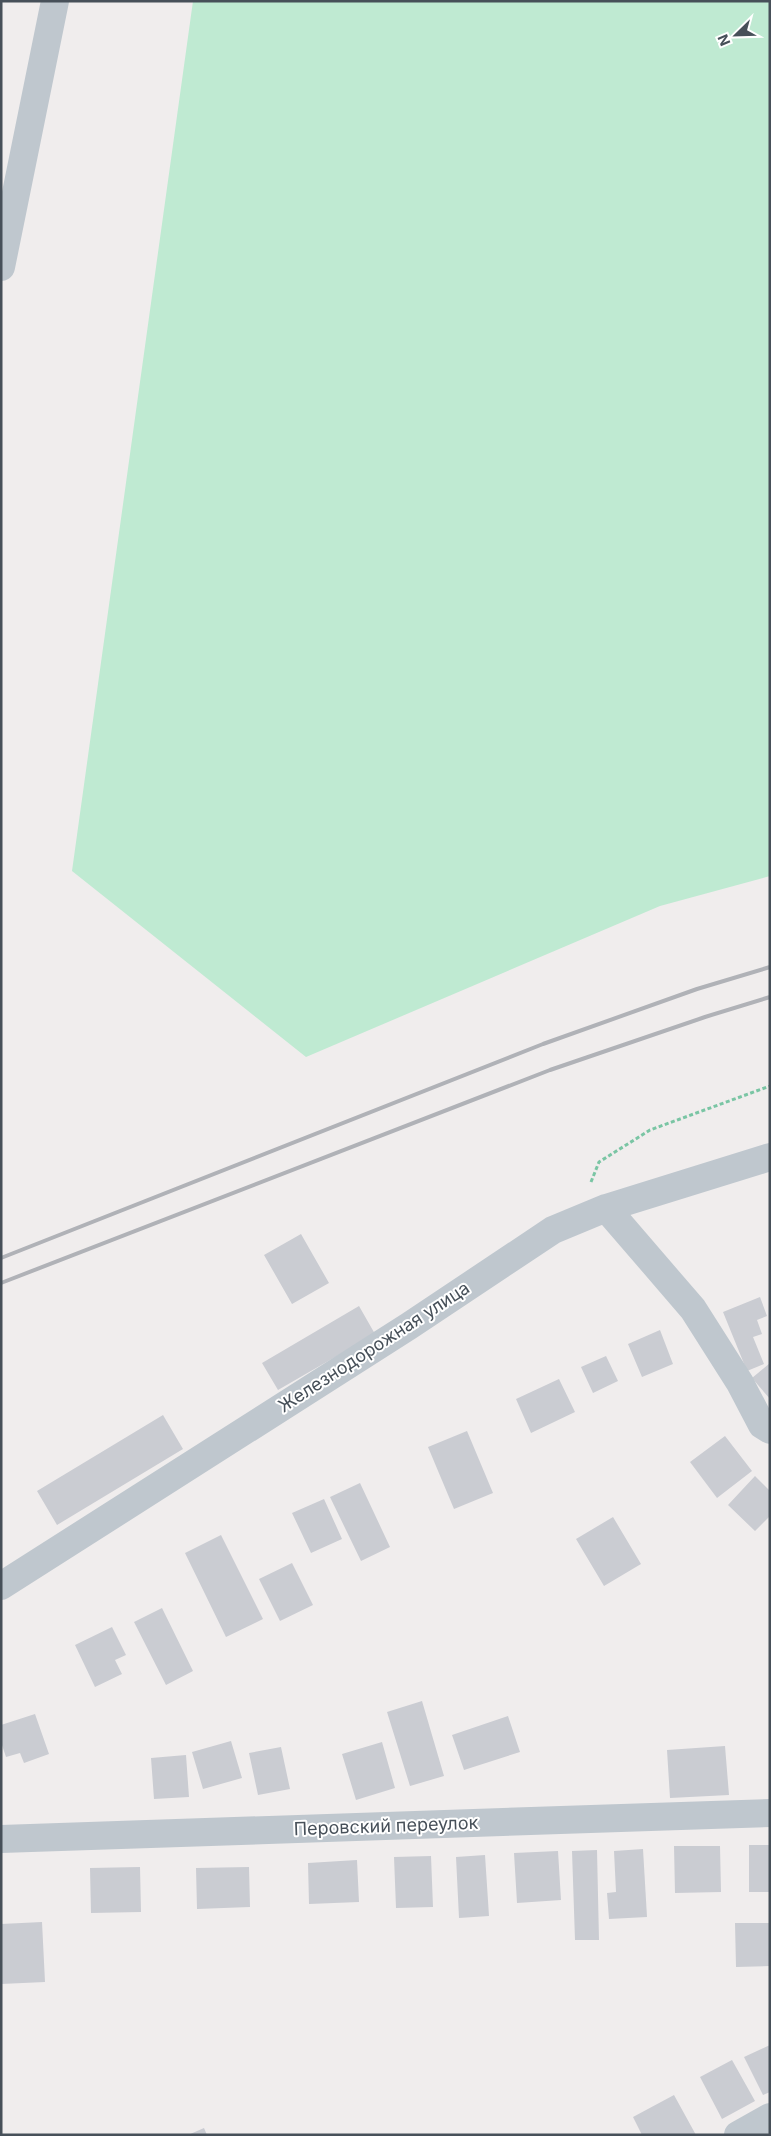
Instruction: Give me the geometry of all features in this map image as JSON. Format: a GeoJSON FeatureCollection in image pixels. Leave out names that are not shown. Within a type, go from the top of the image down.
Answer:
{"type":"FeatureCollection","features":[{"type":"Feature","properties":{"kind":"street"},"geometry":{"type":"LineString","coordinates":[[1,267],[55,1]]}},
{"type":"Feature","properties":{"kind":"street","name":"Железнодорожная улица"},"geometry":{"type":"LineString","coordinates":[[1,1586],[409,1326],[553,1230],[606,1208],[770,1157]]}},
{"type":"Feature","properties":{"kind":"street"},"geometry":{"type":"LineString","coordinates":[[606,1208],[693,1309],[740,1383],[762,1425],[770,1430]]}},
{"type":"Feature","properties":{"kind":"street","name":"Перовский переулок"},"geometry":{"type":"LineString","coordinates":[[1,1839],[770,1813]]}},
{"type":"Feature","properties":{"kind":"street"},"geometry":{"type":"LineString","coordinates":[[738,2135],[770,2117]]}},
{"type":"Feature","properties":{"kind":"path"},"geometry":{"type":"LineString","coordinates":[[574,1222],[599,1162],[650,1130],[770,1086]]}},
{"type":"Feature","properties":{"kind":"green space"},"geometry":{"type":"Polygon","coordinates":[[[193,1],[770,1],[770,876],[660,906],[306,1057],[72,871],[193,1]]]}},
{"type":"Feature","properties":{"kind":"building"},"geometry":{"type":"Polygon","coordinates":[[[301,1234],[329,1283],[292,1304],[264,1255],[301,1234]]]}},
{"type":"Feature","properties":{"kind":"building"},"geometry":{"type":"Polygon","coordinates":[[[760,1297],[767,1316],[757,1320],[762,1334],[753,1337],[764,1364],[747,1371],[723,1312],[760,1297]]]}},
{"type":"Feature","properties":{"kind":"building"},"geometry":{"type":"Polygon","coordinates":[[[359,1306],[375,1334],[278,1390],[262,1363],[359,1306]]]}},
{"type":"Feature","properties":{"kind":"building"},"geometry":{"type":"Polygon","coordinates":[[[660,1330],[673,1364],[642,1377],[628,1344],[660,1330]]]}},
{"type":"Feature","properties":{"kind":"building"},"geometry":{"type":"Polygon","coordinates":[[[606,1356],[618,1381],[593,1393],[581,1367],[606,1356]]]}},
{"type":"Feature","properties":{"kind":"building"},"geometry":{"type":"Polygon","coordinates":[[[770,1363],[770,1399],[752,1378],[770,1363]]]}},
{"type":"Feature","properties":{"kind":"building"},"geometry":{"type":"Polygon","coordinates":[[[559,1379],[575,1412],[531,1433],[516,1399],[559,1379]]]}},
{"type":"Feature","properties":{"kind":"building"},"geometry":{"type":"Polygon","coordinates":[[[163,1415],[183,1449],[57,1525],[37,1491],[163,1415]]]}},
{"type":"Feature","properties":{"kind":"building"},"geometry":{"type":"Polygon","coordinates":[[[467,1431],[493,1493],[454,1509],[428,1447],[467,1431]]]}},
{"type":"Feature","properties":{"kind":"building"},"geometry":{"type":"Polygon","coordinates":[[[725,1436],[752,1471],[717,1498],[690,1462],[725,1436]]]}},
{"type":"Feature","properties":{"kind":"building"},"geometry":{"type":"Polygon","coordinates":[[[755,1476],[770,1491],[770,1516],[755,1531],[728,1505],[755,1476]]]}},
{"type":"Feature","properties":{"kind":"building"},"geometry":{"type":"Polygon","coordinates":[[[360,1483],[390,1547],[361,1561],[330,1497],[360,1483]]]}},
{"type":"Feature","properties":{"kind":"building"},"geometry":{"type":"Polygon","coordinates":[[[324,1499],[342,1539],[311,1553],[292,1513],[324,1499]]]}},
{"type":"Feature","properties":{"kind":"building"},"geometry":{"type":"Polygon","coordinates":[[[613,1517],[641,1564],[604,1586],[576,1539],[613,1517]]]}},
{"type":"Feature","properties":{"kind":"building"},"geometry":{"type":"Polygon","coordinates":[[[221,1535],[263,1619],[226,1637],[185,1553],[221,1535]]]}},
{"type":"Feature","properties":{"kind":"building"},"geometry":{"type":"Polygon","coordinates":[[[292,1563],[313,1605],[280,1621],[259,1579],[292,1563]]]}},
{"type":"Feature","properties":{"kind":"building"},"geometry":{"type":"Polygon","coordinates":[[[162,1608],[193,1671],[166,1685],[134,1622],[162,1608]]]}},
{"type":"Feature","properties":{"kind":"building"},"geometry":{"type":"Polygon","coordinates":[[[112,1627],[126,1655],[115,1660],[122,1674],[95,1687],[75,1645],[112,1627]]]}},
{"type":"Feature","properties":{"kind":"building"},"geometry":{"type":"Polygon","coordinates":[[[422,1701],[444,1776],[410,1786],[387,1712],[422,1701]]]}},
{"type":"Feature","properties":{"kind":"building"},"geometry":{"type":"Polygon","coordinates":[[[35,1714],[49,1754],[24,1763],[20,1753],[6,1757],[1,1742],[1,1725],[35,1714]]]}},
{"type":"Feature","properties":{"kind":"building"},"geometry":{"type":"Polygon","coordinates":[[[508,1716],[520,1752],[464,1770],[452,1735],[508,1716]]]}},
{"type":"Feature","properties":{"kind":"building"},"geometry":{"type":"Polygon","coordinates":[[[231,1741],[242,1778],[203,1789],[192,1752],[231,1741]]]}},
{"type":"Feature","properties":{"kind":"building"},"geometry":{"type":"Polygon","coordinates":[[[382,1742],[395,1788],[356,1800],[342,1754],[382,1742]]]}},
{"type":"Feature","properties":{"kind":"building"},"geometry":{"type":"Polygon","coordinates":[[[725,1746],[729,1795],[670,1798],[667,1750],[725,1746]]]}},
{"type":"Feature","properties":{"kind":"building"},"geometry":{"type":"Polygon","coordinates":[[[281,1747],[290,1789],[258,1795],[249,1753],[281,1747]]]}},
{"type":"Feature","properties":{"kind":"building"},"geometry":{"type":"Polygon","coordinates":[[[186,1755],[189,1797],[154,1799],[151,1758],[186,1755]]]}},
{"type":"Feature","properties":{"kind":"building"},"geometry":{"type":"Polygon","coordinates":[[[749,1845],[770,1845],[770,1892],[749,1892],[749,1845]]]}},
{"type":"Feature","properties":{"kind":"building"},"geometry":{"type":"Polygon","coordinates":[[[674,1846],[720,1846],[721,1892],[675,1893],[674,1846]]]}},
{"type":"Feature","properties":{"kind":"building"},"geometry":{"type":"Polygon","coordinates":[[[643,1849],[647,1917],[609,1919],[607,1893],[616,1892],[614,1851],[643,1849]]]}},
{"type":"Feature","properties":{"kind":"building"},"geometry":{"type":"Polygon","coordinates":[[[597,1850],[599,1940],[575,1940],[572,1851],[597,1850]]]}},
{"type":"Feature","properties":{"kind":"building"},"geometry":{"type":"Polygon","coordinates":[[[558,1851],[561,1900],[517,1903],[514,1853],[558,1851]]]}},
{"type":"Feature","properties":{"kind":"building"},"geometry":{"type":"Polygon","coordinates":[[[485,1855],[489,1916],[459,1918],[456,1857],[485,1855]]]}},
{"type":"Feature","properties":{"kind":"building"},"geometry":{"type":"Polygon","coordinates":[[[431,1856],[433,1907],[396,1908],[394,1857],[431,1856]]]}},
{"type":"Feature","properties":{"kind":"building"},"geometry":{"type":"Polygon","coordinates":[[[357,1860],[359,1902],[309,1904],[308,1863],[357,1860]]]}},
{"type":"Feature","properties":{"kind":"building"},"geometry":{"type":"Polygon","coordinates":[[[140,1867],[141,1912],[91,1913],[90,1868],[140,1867]]]}},
{"type":"Feature","properties":{"kind":"building"},"geometry":{"type":"Polygon","coordinates":[[[249,1867],[250,1907],[197,1909],[196,1868],[249,1867]]]}},
{"type":"Feature","properties":{"kind":"building"},"geometry":{"type":"Polygon","coordinates":[[[42,1922],[45,1982],[1,1984],[1,1924],[42,1922]]]}},
{"type":"Feature","properties":{"kind":"building"},"geometry":{"type":"Polygon","coordinates":[[[735,1923],[770,1923],[770,1966],[736,1967],[735,1923]]]}},
{"type":"Feature","properties":{"kind":"building"},"geometry":{"type":"Polygon","coordinates":[[[770,2045],[770,2092],[763,2095],[744,2057],[770,2045]]]}},
{"type":"Feature","properties":{"kind":"building"},"geometry":{"type":"Polygon","coordinates":[[[732,2060],[755,2101],[722,2119],[700,2077],[732,2060]]]}},
{"type":"Feature","properties":{"kind":"building"},"geometry":{"type":"Polygon","coordinates":[[[674,2095],[696,2135],[642,2135],[633,2117],[674,2095]]]}},
{"type":"Feature","properties":{"kind":"building"},"geometry":{"type":"Polygon","coordinates":[[[204,2128],[207,2135],[188,2135],[204,2128]]]}},
{"type":"Feature","properties":{"kind":"railway"},"geometry":{"type":"LineString","coordinates":[[1,1258],[543,1044],[697,989],[770,967]]}},
{"type":"Feature","properties":{"kind":"railway"},"geometry":{"type":"LineString","coordinates":[[1,1283],[550,1070],[770,997]]}}]}
